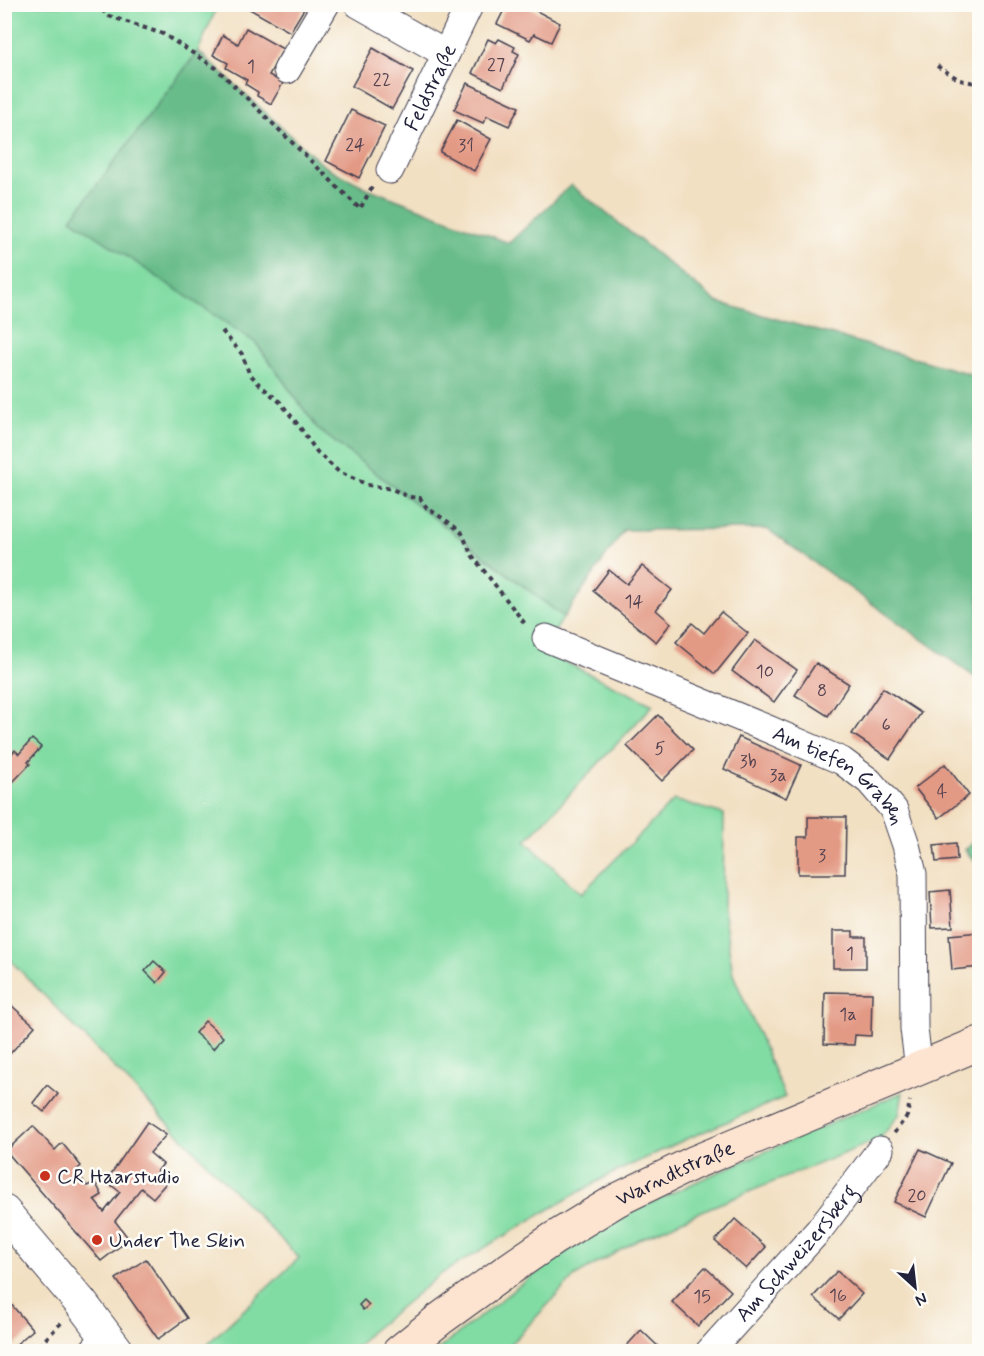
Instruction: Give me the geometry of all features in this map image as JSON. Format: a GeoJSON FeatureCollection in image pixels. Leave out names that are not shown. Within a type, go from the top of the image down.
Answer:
{"type":"FeatureCollection","features":[{"type":"Feature","properties":{"kind":"main road","name":"Warndtstraße"},"geometry":{"type":"LineString","coordinates":[[399,1352],[440,1319],[553,1239],[617,1200],[693,1163],[916,1081],[980,1043]]}},
{"type":"Feature","properties":{"kind":"street"},"geometry":{"type":"LineString","coordinates":[[287,70],[326,4]]}},
{"type":"Feature","properties":{"kind":"street"},"geometry":{"type":"LineString","coordinates":[[358,4],[446,54]]}},
{"type":"Feature","properties":{"kind":"street","name":"Feldstraße"},"geometry":{"type":"LineString","coordinates":[[390,170],[470,4]]}},
{"type":"Feature","properties":{"kind":"street","name":"Am tiefen Graben"},"geometry":{"type":"LineString","coordinates":[[546,639],[842,761],[869,781],[894,810],[906,844],[913,874],[916,1081]]}},
{"type":"Feature","properties":{"kind":"street","name":"Am Schweizersberg"},"geometry":{"type":"LineString","coordinates":[[709,1352],[819,1230],[880,1150]]}},
{"type":"Feature","properties":{"kind":"street"},"geometry":{"type":"LineString","coordinates":[[4,1212],[81,1303],[101,1344]]}},
{"type":"Feature","properties":{"kind":"path"},"geometry":{"type":"LineString","coordinates":[[95,4],[110,16],[163,34],[216,68],[360,209],[381,171],[390,170]]}},
{"type":"Feature","properties":{"kind":"path"},"geometry":{"type":"LineString","coordinates":[[937,66],[960,80],[980,84]]}},
{"type":"Feature","properties":{"kind":"path"},"geometry":{"type":"LineString","coordinates":[[222,332],[242,354],[249,373],[280,402],[317,452],[339,472],[368,485],[392,489],[409,497],[420,498],[427,507],[462,533],[471,554],[526,625],[546,639]]}},
{"type":"Feature","properties":{"kind":"path"},"geometry":{"type":"LineString","coordinates":[[880,1150],[907,1116],[916,1081]]}},
{"type":"Feature","properties":{"kind":"path"},"geometry":{"type":"LineString","coordinates":[[33,1352],[81,1303]]}},
{"type":"Feature","properties":{"kind":"green space"},"geometry":{"type":"Polygon","coordinates":[[[5,5],[213,5],[217,7],[198,51],[72,219],[256,343],[318,429],[564,617],[542,651],[653,705],[526,841],[581,894],[674,800],[724,814],[723,909],[733,974],[785,1097],[607,1176],[541,1214],[441,1274],[369,1333],[353,1351],[200,1351],[299,1258],[5,955],[5,5]]]}},
{"type":"Feature","properties":{"kind":"green space"},"geometry":{"type":"Polygon","coordinates":[[[198,51],[324,166],[367,188],[509,243],[571,185],[717,302],[977,376],[979,372],[979,680],[767,529],[624,530],[564,617],[318,429],[256,343],[71,219],[198,51]]]}},
{"type":"Feature","properties":{"kind":"green space"},"geometry":{"type":"Polygon","coordinates":[[[979,835],[979,866],[965,850],[979,835]]]}},
{"type":"Feature","properties":{"kind":"green space"},"geometry":{"type":"Polygon","coordinates":[[[903,1092],[899,1115],[880,1139],[709,1208],[638,1240],[575,1276],[504,1351],[435,1352],[561,1255],[625,1215],[903,1092]]]}},
{"type":"Feature","properties":{"kind":"building"},"geometry":{"type":"Polygon","coordinates":[[[248,4],[307,4],[290,32],[246,7],[248,4]]]}},
{"type":"Feature","properties":{"kind":"building"},"geometry":{"type":"Polygon","coordinates":[[[507,4],[523,4],[560,23],[551,42],[534,34],[530,40],[497,24],[507,4]]]}},
{"type":"Feature","properties":{"kind":"building"},"geometry":{"type":"Polygon","coordinates":[[[246,28],[283,49],[269,75],[283,83],[271,104],[257,96],[258,92],[245,84],[247,80],[226,68],[228,63],[213,55],[223,35],[238,44],[246,28]]]}},
{"type":"Feature","properties":{"kind":"building"},"geometry":{"type":"Polygon","coordinates":[[[488,39],[496,43],[499,39],[515,47],[513,51],[519,54],[503,88],[472,73],[488,39]]]}},
{"type":"Feature","properties":{"kind":"building"},"geometry":{"type":"Polygon","coordinates":[[[373,48],[413,71],[392,109],[352,86],[373,48]]]}},
{"type":"Feature","properties":{"kind":"building"},"geometry":{"type":"Polygon","coordinates":[[[467,83],[519,107],[509,126],[487,116],[483,123],[454,110],[467,83]]]}},
{"type":"Feature","properties":{"kind":"building"},"geometry":{"type":"Polygon","coordinates":[[[351,110],[385,126],[359,178],[326,161],[351,110]]]}},
{"type":"Feature","properties":{"kind":"building"},"geometry":{"type":"Polygon","coordinates":[[[457,120],[491,139],[474,171],[440,152],[457,120]]]}},
{"type":"Feature","properties":{"kind":"building"},"geometry":{"type":"Polygon","coordinates":[[[642,566],[672,590],[656,610],[671,623],[656,642],[593,591],[609,570],[627,584],[642,566]]]}},
{"type":"Feature","properties":{"kind":"building"},"geometry":{"type":"Polygon","coordinates":[[[721,612],[748,633],[715,674],[676,642],[692,623],[704,633],[721,612]]]}},
{"type":"Feature","properties":{"kind":"building"},"geometry":{"type":"Polygon","coordinates":[[[755,640],[797,670],[774,702],[732,671],[755,640]]]}},
{"type":"Feature","properties":{"kind":"building"},"geometry":{"type":"Polygon","coordinates":[[[816,663],[849,684],[828,716],[795,695],[816,663]]]}},
{"type":"Feature","properties":{"kind":"building"},"geometry":{"type":"Polygon","coordinates":[[[883,688],[921,713],[890,759],[852,734],[883,688]]]}},
{"type":"Feature","properties":{"kind":"building"},"geometry":{"type":"Polygon","coordinates":[[[658,715],[693,750],[662,781],[627,746],[658,715]]]}},
{"type":"Feature","properties":{"kind":"building"},"geometry":{"type":"Polygon","coordinates":[[[739,737],[801,765],[786,798],[724,769],[739,737]]]}},
{"type":"Feature","properties":{"kind":"building"},"geometry":{"type":"Polygon","coordinates":[[[32,739],[41,747],[28,762],[30,764],[12,783],[4,776],[4,762],[15,750],[19,754],[32,739]]]}},
{"type":"Feature","properties":{"kind":"building"},"geometry":{"type":"Polygon","coordinates":[[[945,764],[969,795],[939,818],[915,788],[945,764]]]}},
{"type":"Feature","properties":{"kind":"building"},"geometry":{"type":"Polygon","coordinates":[[[808,817],[846,817],[845,874],[798,874],[798,837],[808,837],[808,817]]]}},
{"type":"Feature","properties":{"kind":"building"},"geometry":{"type":"Polygon","coordinates":[[[956,843],[957,860],[936,862],[934,845],[956,843]]]}},
{"type":"Feature","properties":{"kind":"building"},"geometry":{"type":"Polygon","coordinates":[[[950,890],[953,927],[932,928],[930,892],[950,890]]]}},
{"type":"Feature","properties":{"kind":"building"},"geometry":{"type":"Polygon","coordinates":[[[833,931],[853,931],[853,937],[866,937],[866,968],[833,968],[833,931]]]}},
{"type":"Feature","properties":{"kind":"building"},"geometry":{"type":"Polygon","coordinates":[[[980,932],[980,967],[952,970],[949,935],[980,932]]]}},
{"type":"Feature","properties":{"kind":"building"},"geometry":{"type":"Polygon","coordinates":[[[154,961],[166,972],[157,983],[145,971],[154,961]]]}},
{"type":"Feature","properties":{"kind":"building"},"geometry":{"type":"Polygon","coordinates":[[[825,992],[872,993],[871,1036],[855,1035],[854,1045],[824,1044],[825,992]]]}},
{"type":"Feature","properties":{"kind":"building"},"geometry":{"type":"Polygon","coordinates":[[[4,999],[35,1026],[7,1057],[4,1056],[4,999]]]}},
{"type":"Feature","properties":{"kind":"building"},"geometry":{"type":"Polygon","coordinates":[[[205,1021],[223,1037],[213,1049],[195,1033],[205,1021]]]}},
{"type":"Feature","properties":{"kind":"building"},"geometry":{"type":"Polygon","coordinates":[[[47,1085],[58,1094],[44,1112],[33,1103],[47,1085]]]}},
{"type":"Feature","properties":{"kind":"building"},"geometry":{"type":"Polygon","coordinates":[[[147,1122],[166,1135],[150,1153],[163,1164],[156,1173],[167,1182],[153,1198],[141,1188],[115,1221],[129,1239],[101,1261],[6,1151],[33,1126],[55,1150],[62,1143],[81,1166],[76,1171],[87,1186],[95,1182],[102,1195],[94,1200],[104,1212],[120,1192],[106,1181],[147,1122]]]}},
{"type":"Feature","properties":{"kind":"building"},"geometry":{"type":"Polygon","coordinates":[[[920,1149],[951,1163],[926,1217],[894,1202],[920,1149]]]}},
{"type":"Feature","properties":{"kind":"building"},"geometry":{"type":"Polygon","coordinates":[[[735,1219],[766,1247],[746,1269],[715,1241],[735,1219]]]}},
{"type":"Feature","properties":{"kind":"building"},"geometry":{"type":"Polygon","coordinates":[[[146,1259],[187,1318],[158,1339],[116,1279],[146,1259]]]}},
{"type":"Feature","properties":{"kind":"building"},"geometry":{"type":"Polygon","coordinates":[[[705,1267],[731,1291],[698,1326],[672,1302],[705,1267]]]}},
{"type":"Feature","properties":{"kind":"building"},"geometry":{"type":"Polygon","coordinates":[[[837,1271],[862,1294],[839,1319],[813,1297],[837,1271]]]}},
{"type":"Feature","properties":{"kind":"building"},"geometry":{"type":"Polygon","coordinates":[[[4,1296],[33,1330],[7,1352],[4,1352],[4,1296]]]}},
{"type":"Feature","properties":{"kind":"building"},"geometry":{"type":"Polygon","coordinates":[[[364,1300],[369,1305],[363,1310],[359,1305],[364,1300]]]}},
{"type":"Feature","properties":{"kind":"building"},"geometry":{"type":"Polygon","coordinates":[[[641,1330],[664,1352],[621,1352],[641,1330]]]}},
{"type":"Feature","properties":{"kind":"place","name":"CR Haarstudio"},"geometry":{"type":"Point","coordinates":[45,1176]}},
{"type":"Feature","properties":{"kind":"place","name":"Under The Skin"},"geometry":{"type":"Point","coordinates":[97,1240]}}]}
